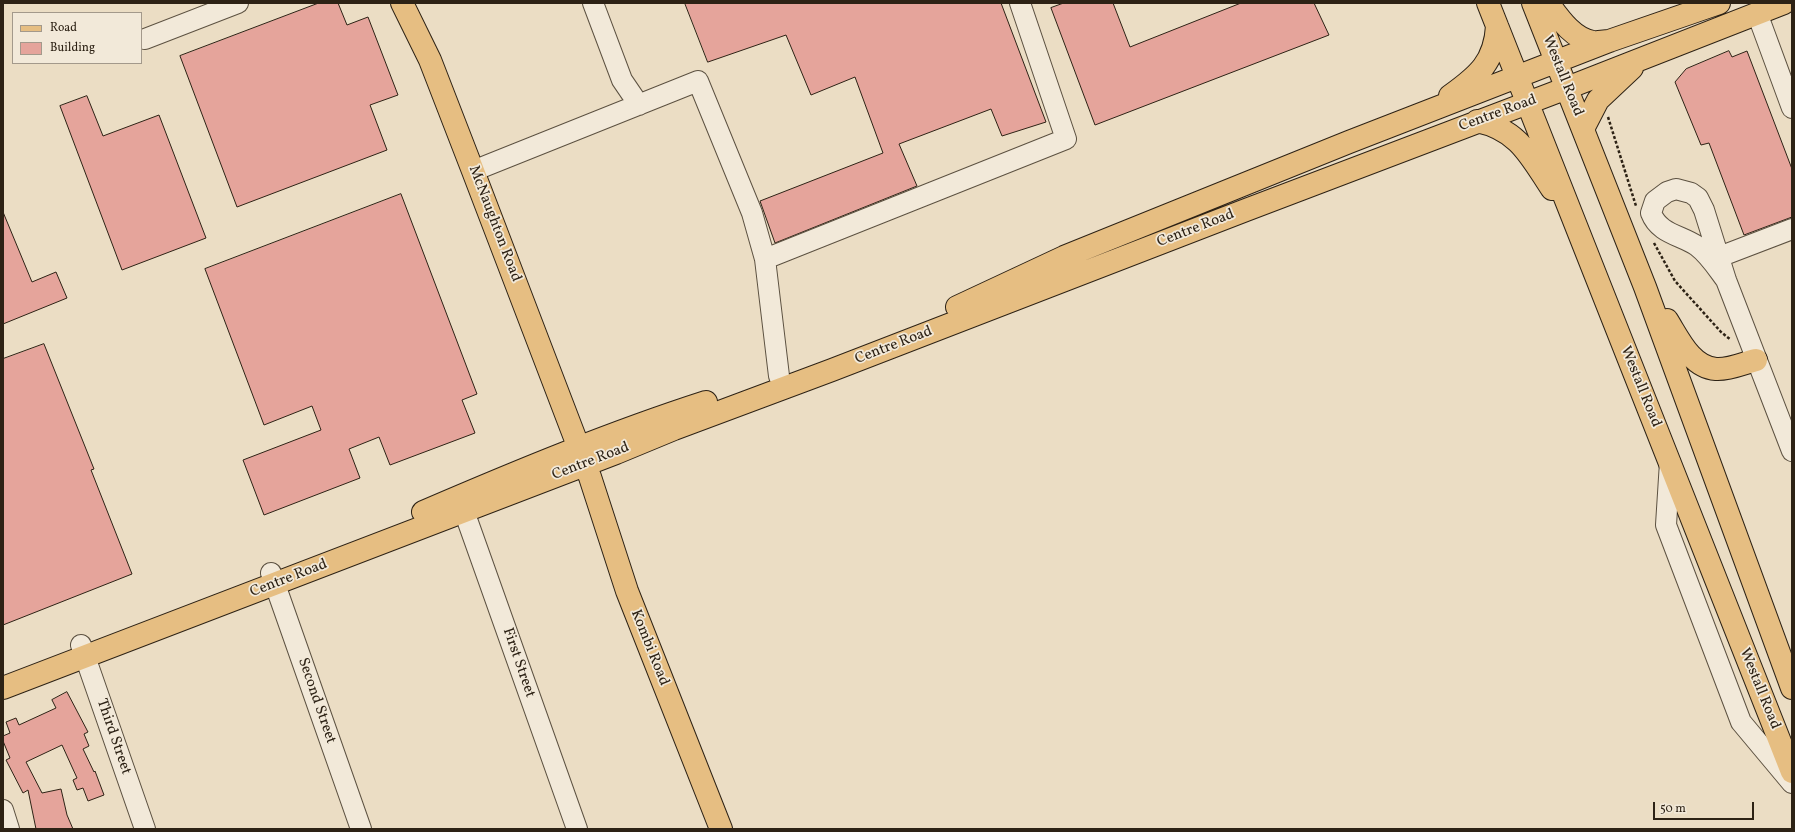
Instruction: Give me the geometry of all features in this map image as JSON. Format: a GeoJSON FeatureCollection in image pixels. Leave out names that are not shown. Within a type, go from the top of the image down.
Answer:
{"type":"FeatureCollection","features":[{"type":"Feature","properties":{"kind":"main road","name":"McNaughton Road"},"geometry":{"type":"LineString","coordinates":[[402,3],[430,60],[582,456]]}},
{"type":"Feature","properties":{"kind":"main road","name":"Westall Road"},"geometry":{"type":"LineString","coordinates":[[1488,3],[1792,772]]}},
{"type":"Feature","properties":{"kind":"main road","name":"Westall Road"},"geometry":{"type":"LineString","coordinates":[[1533,3],[1645,288],[1792,688]]}},
{"type":"Feature","properties":{"kind":"main road"},"geometry":{"type":"LineString","coordinates":[[1548,3],[1565,24],[1583,39],[1594,42],[1608,41]]}},
{"type":"Feature","properties":{"kind":"main road","name":"Centre Road"},"geometry":{"type":"LineString","coordinates":[[582,456],[651,420],[712,401],[950,311],[1071,254],[1430,111],[1518,78],[1608,41],[1719,3]]}},
{"type":"Feature","properties":{"kind":"main road","name":"Centre Road"},"geometry":{"type":"LineString","coordinates":[[3,676],[83,651],[273,579],[358,540],[462,504],[582,456],[1528,103],[1643,58],[1755,8],[1784,3]]}},
{"type":"Feature","properties":{"kind":"main road"},"geometry":{"type":"LineString","coordinates":[[1430,111],[1475,78],[1483,69],[1494,47],[1497,26]]}},
{"type":"Feature","properties":{"kind":"main road"},"geometry":{"type":"LineString","coordinates":[[1583,129],[1598,100],[1643,58]]}},
{"type":"Feature","properties":{"kind":"main road"},"geometry":{"type":"LineString","coordinates":[[1477,121],[1493,124],[1518,140],[1576,223]]}},
{"type":"Feature","properties":{"kind":"main road"},"geometry":{"type":"LineString","coordinates":[[1645,288],[1688,353],[1703,366],[1717,369],[1756,360]]}},
{"type":"Feature","properties":{"kind":"main road","name":"Kombi Road"},"geometry":{"type":"LineString","coordinates":[[582,456],[627,591],[721,829]]}},
{"type":"Feature","properties":{"kind":"main road","name":"Centre Road"},"geometry":{"type":"LineString","coordinates":[[3,688],[83,651]]}},
{"type":"Feature","properties":{"kind":"street"},"geometry":{"type":"LineString","coordinates":[[145,39],[238,3]]}},
{"type":"Feature","properties":{"kind":"street"},"geometry":{"type":"LineString","coordinates":[[592,3],[622,80],[639,105]]}},
{"type":"Feature","properties":{"kind":"street"},"geometry":{"type":"LineString","coordinates":[[765,259],[1066,139],[1020,3]]}},
{"type":"Feature","properties":{"kind":"street"},"geometry":{"type":"LineString","coordinates":[[1755,8],[1792,108]]}},
{"type":"Feature","properties":{"kind":"street"},"geometry":{"type":"LineString","coordinates":[[473,171],[698,81],[752,213],[765,259],[779,376]]}},
{"type":"Feature","properties":{"kind":"street"},"geometry":{"type":"LineString","coordinates":[[1726,280],[1708,256],[1698,247],[1687,240],[1668,233],[1658,226],[1651,213],[1654,201],[1667,192],[1676,190],[1691,193],[1698,198],[1704,210],[1726,280],[1756,360],[1785,414],[1792,451]]}},
{"type":"Feature","properties":{"kind":"street"},"geometry":{"type":"LineString","coordinates":[[1719,257],[1792,229]]}},
{"type":"Feature","properties":{"kind":"street"},"geometry":{"type":"LineString","coordinates":[[1670,462],[1666,525],[1671,540],[1742,722],[1792,782]]}},
{"type":"Feature","properties":{"kind":"street","name":"First Street"},"geometry":{"type":"LineString","coordinates":[[462,504],[577,829]]}},
{"type":"Feature","properties":{"kind":"street","name":"Second Street"},"geometry":{"type":"LineString","coordinates":[[273,579],[361,829]]}},
{"type":"Feature","properties":{"kind":"street","name":"Third Street"},"geometry":{"type":"LineString","coordinates":[[83,651],[146,829]]}},
{"type":"Feature","properties":{"kind":"street"},"geometry":{"type":"LineString","coordinates":[[3,810],[10,829]]}},
{"type":"Feature","properties":{"kind":"building"},"geometry":{"type":"Polygon","coordinates":[[[319,3],[338,3],[347,25],[368,17],[398,95],[370,105],[387,150],[237,207],[180,56],[319,3]]]}},
{"type":"Feature","properties":{"kind":"building"},"geometry":{"type":"Polygon","coordinates":[[[685,3],[1001,3],[1046,122],[1002,136],[991,109],[899,144],[917,186],[775,243],[760,201],[883,153],[855,77],[811,95],[786,35],[708,62],[685,3]]]}},
{"type":"Feature","properties":{"kind":"building"},"geometry":{"type":"Polygon","coordinates":[[[1064,3],[1113,3],[1130,47],[1241,3],[1314,3],[1329,35],[1095,125],[1051,8],[1064,3]]]}},
{"type":"Feature","properties":{"kind":"building"},"geometry":{"type":"Polygon","coordinates":[[[1729,51],[1732,57],[1747,51],[1792,169],[1792,217],[1744,235],[1709,143],[1701,145],[1675,82],[1686,69],[1729,51]]]}},
{"type":"Feature","properties":{"kind":"building"},"geometry":{"type":"Polygon","coordinates":[[[87,96],[103,136],[159,115],[206,238],[122,270],[60,106],[87,96]]]}},
{"type":"Feature","properties":{"kind":"building"},"geometry":{"type":"Polygon","coordinates":[[[401,194],[477,394],[462,400],[475,433],[390,465],[379,437],[349,449],[360,478],[264,515],[243,460],[321,430],[312,406],[264,425],[205,269],[401,194]]]}},
{"type":"Feature","properties":{"kind":"building"},"geometry":{"type":"Polygon","coordinates":[[[3,212],[32,282],[56,272],[67,298],[3,324],[3,212]]]}},
{"type":"Feature","properties":{"kind":"building"},"geometry":{"type":"Polygon","coordinates":[[[44,344],[94,469],[91,470],[132,574],[3,625],[3,359],[44,344]]]}},
{"type":"Feature","properties":{"kind":"building"},"geometry":{"type":"Polygon","coordinates":[[[67,692],[88,732],[84,734],[89,746],[83,749],[94,772],[95,771],[104,795],[88,801],[83,788],[77,790],[73,780],[77,778],[62,745],[26,762],[42,793],[61,789],[67,815],[73,829],[36,829],[28,790],[23,793],[6,760],[10,758],[3,741],[3,736],[10,733],[6,722],[16,718],[19,725],[56,708],[52,700],[67,692]]]}}]}
